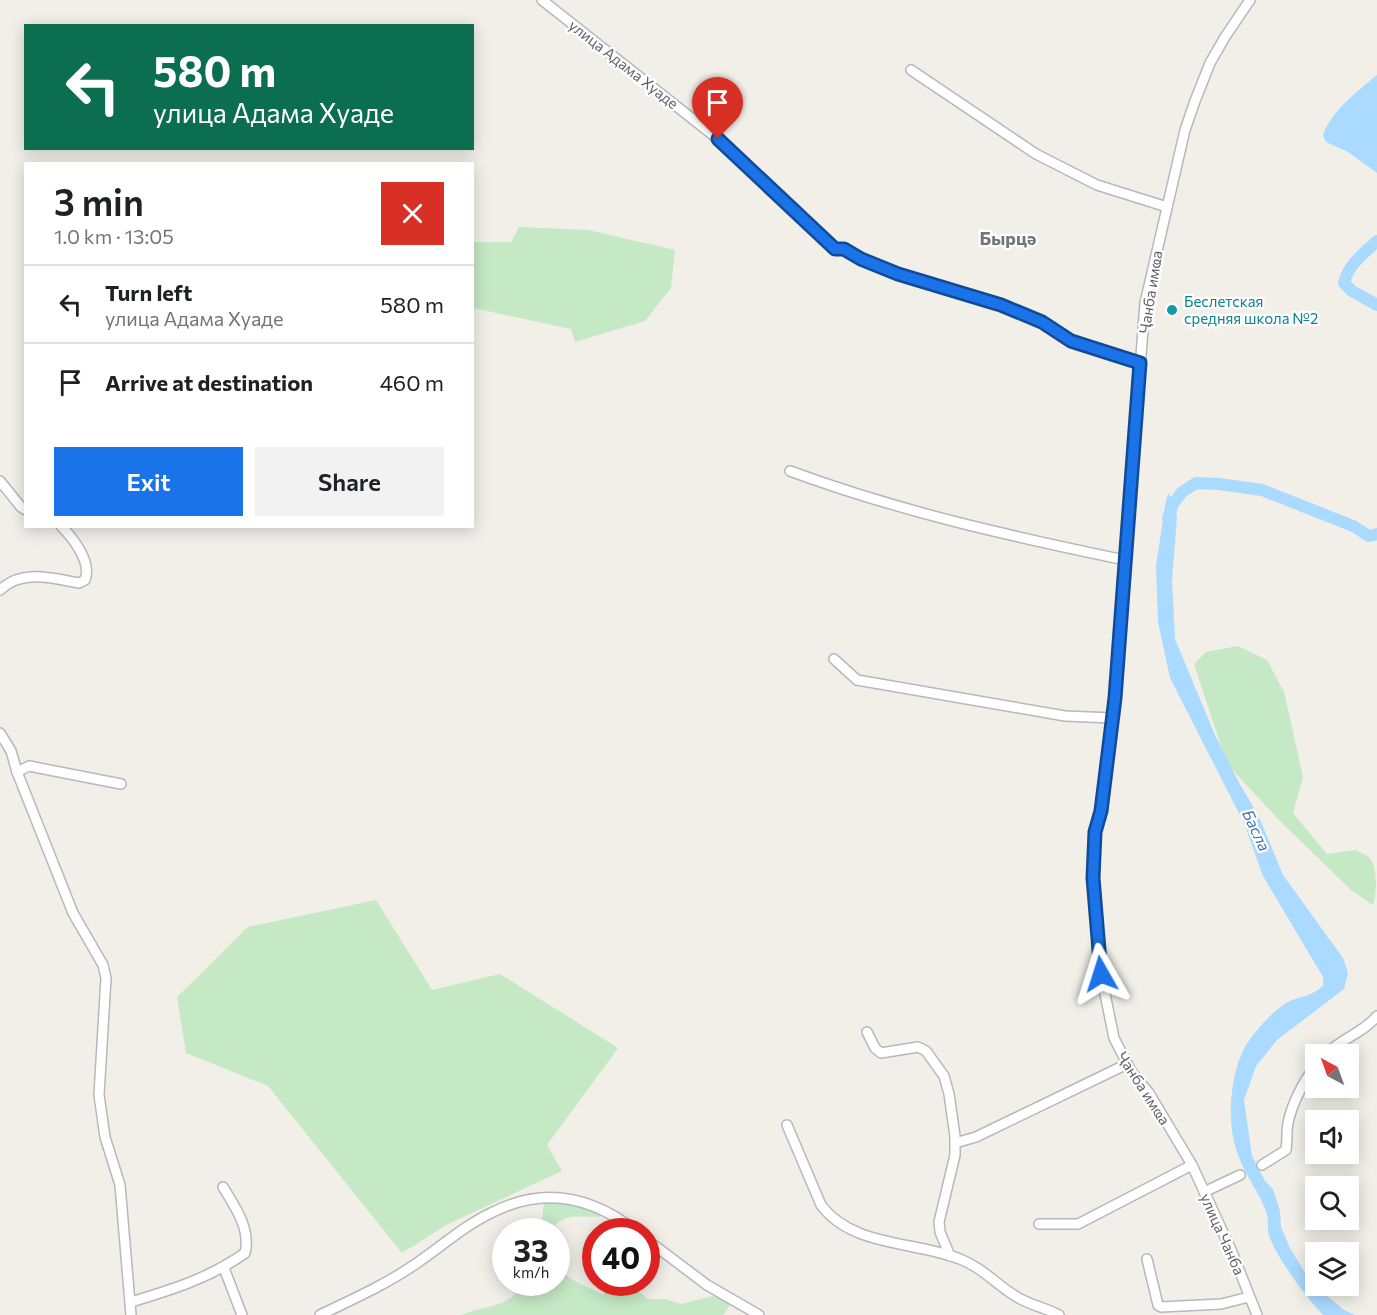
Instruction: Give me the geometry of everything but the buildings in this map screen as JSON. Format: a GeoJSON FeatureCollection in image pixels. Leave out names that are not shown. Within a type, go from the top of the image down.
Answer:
{"type":"FeatureCollection","features":[{"type":"Feature","properties":{"kind":"street","name":"улица Адама Хуаде"},"geometry":{"type":"LineString","coordinates":[[542,0],[718,139],[835,249],[844,249],[861,259],[898,274],[1001,305],[1042,322],[1071,341],[1140,363]]}},
{"type":"Feature","properties":{"kind":"street","name":"Ҷанба имҩа"},"geometry":{"type":"LineString","coordinates":[[1186,1154],[1149,1093],[1127,1064],[1114,1038],[1101,974],[1093,878],[1095,832],[1101,811],[1112,718],[1145,303],[1185,130],[1202,81],[1225,37],[1250,0]]}},
{"type":"Feature","properties":{"kind":"street"},"geometry":{"type":"LineString","coordinates":[[910,69],[1036,154],[1098,185],[1167,207]]}},
{"type":"Feature","properties":{"kind":"street"},"geometry":{"type":"LineString","coordinates":[[790,471],[837,488],[944,520],[1125,560]]}},
{"type":"Feature","properties":{"kind":"street"},"geometry":{"type":"LineString","coordinates":[[0,481],[24,509]]}},
{"type":"Feature","properties":{"kind":"street"},"geometry":{"type":"LineString","coordinates":[[0,590],[12,580],[39,576],[79,583],[85,580],[87,568],[76,545],[63,528]]}},
{"type":"Feature","properties":{"kind":"street"},"geometry":{"type":"LineString","coordinates":[[834,660],[857,680],[1065,716],[1112,718]]}},
{"type":"Feature","properties":{"kind":"street"},"geometry":{"type":"LineString","coordinates":[[0,733],[12,751],[16,772],[73,913],[102,964],[106,978],[99,1095],[105,1137],[120,1185],[131,1315]]}},
{"type":"Feature","properties":{"kind":"street"},"geometry":{"type":"LineString","coordinates":[[16,772],[29,766],[121,784]]}},
{"type":"Feature","properties":{"kind":"street"},"geometry":{"type":"LineString","coordinates":[[1338,1044],[1368,1027],[1377,1016]]}},
{"type":"Feature","properties":{"kind":"street"},"geometry":{"type":"LineString","coordinates":[[1368,1027],[1377,1034]]}},
{"type":"Feature","properties":{"kind":"street"},"geometry":{"type":"LineString","coordinates":[[867,1032],[875,1048],[881,1053],[918,1047],[926,1051],[944,1076],[949,1094],[955,1155],[939,1222],[940,1232],[950,1256]]}},
{"type":"Feature","properties":{"kind":"street"},"geometry":{"type":"LineString","coordinates":[[955,1143],[976,1137],[1127,1064]]}},
{"type":"Feature","properties":{"kind":"street"},"geometry":{"type":"LineString","coordinates":[[1262,1165],[1286,1150],[1287,1130],[1305,1081]]}},
{"type":"Feature","properties":{"kind":"street"},"geometry":{"type":"LineString","coordinates":[[787,1125],[821,1205],[833,1219],[851,1230],[950,1256],[985,1272],[1017,1297],[1059,1315]]}},
{"type":"Feature","properties":{"kind":"street","name":"улица Чанба"},"geometry":{"type":"LineString","coordinates":[[1186,1154],[1232,1252],[1257,1315]]}},
{"type":"Feature","properties":{"kind":"street"},"geometry":{"type":"LineString","coordinates":[[1039,1224],[1078,1224],[1192,1165]]}},
{"type":"Feature","properties":{"kind":"street"},"geometry":{"type":"LineString","coordinates":[[1204,1192],[1240,1175]]}},
{"type":"Feature","properties":{"kind":"street"},"geometry":{"type":"LineString","coordinates":[[130,1302],[176,1288],[224,1268],[245,1253],[247,1234],[237,1209],[223,1187]]}},
{"type":"Feature","properties":{"kind":"street"},"geometry":{"type":"LineString","coordinates":[[320,1315],[400,1274],[474,1223],[514,1203],[537,1197],[561,1197],[599,1207],[616,1218]]}},
{"type":"Feature","properties":{"kind":"street"},"geometry":{"type":"LineString","coordinates":[[660,1250],[706,1285],[759,1315]]}},
{"type":"Feature","properties":{"kind":"street"},"geometry":{"type":"LineString","coordinates":[[1147,1259],[1158,1305],[1161,1307],[1221,1304],[1249,1297]]}},
{"type":"Feature","properties":{"kind":"street"},"geometry":{"type":"LineString","coordinates":[[224,1268],[242,1315]]}},
{"type":"Feature","properties":{"kind":"green space"},"geometry":{"type":"Polygon","coordinates":[[[519,227],[588,230],[675,250],[671,288],[645,321],[575,342],[571,329],[474,308],[474,242],[511,242],[519,227]]]}},
{"type":"Feature","properties":{"kind":"green space"},"geometry":{"type":"Polygon","coordinates":[[[1238,646],[1267,660],[1284,692],[1303,777],[1293,813],[1327,854],[1356,850],[1371,859],[1376,883],[1373,905],[1351,890],[1279,820],[1227,764],[1194,664],[1206,652],[1238,646]]]}},
{"type":"Feature","properties":{"kind":"green space"},"geometry":{"type":"Polygon","coordinates":[[[376,900],[432,990],[500,974],[618,1048],[547,1145],[562,1171],[448,1224],[402,1253],[268,1086],[186,1053],[177,997],[248,927],[376,900]]]}},
{"type":"Feature","properties":{"kind":"green space"},"geometry":{"type":"Polygon","coordinates":[[[564,1199],[602,1214],[599,1217],[542,1218],[544,1202],[564,1199]]]}},
{"type":"Feature","properties":{"kind":"green space"},"geometry":{"type":"Polygon","coordinates":[[[570,1278],[582,1284],[582,1296],[644,1296],[648,1299],[666,1299],[681,1304],[713,1296],[731,1304],[723,1315],[461,1315],[496,1305],[512,1297],[570,1296],[570,1278]]]}},
{"type":"Feature","properties":{"kind":"water"},"geometry":{"type":"Polygon","coordinates":[[[1377,75],[1377,173],[1348,152],[1326,142],[1323,135],[1339,110],[1377,75]]]}},
{"type":"Feature","properties":{"kind":"water"},"geometry":{"type":"Polygon","coordinates":[[[1169,493],[1177,516],[1172,581],[1175,639],[1215,735],[1259,817],[1283,875],[1343,958],[1348,973],[1344,989],[1277,1040],[1256,1066],[1244,1100],[1252,1156],[1265,1181],[1273,1189],[1280,1211],[1281,1227],[1305,1273],[1305,1294],[1279,1257],[1269,1236],[1267,1214],[1240,1160],[1234,1140],[1231,1111],[1237,1066],[1248,1042],[1278,1009],[1323,986],[1323,977],[1263,876],[1244,823],[1170,678],[1158,622],[1156,566],[1169,493]]]}},
{"type":"Feature","properties":{"kind":"water"},"geometry":{"type":"Polygon","coordinates":[[[1306,1296],[1327,1296],[1344,1310],[1355,1315],[1323,1315],[1306,1296]]]}},
{"type":"Feature","properties":{"kind":"waterway","name":"Басла"},"geometry":{"type":"LineString","coordinates":[[1377,241],[1353,265],[1344,283],[1352,291],[1377,305]]}},
{"type":"Feature","properties":{"kind":"waterway","name":"Басла"},"geometry":{"type":"LineString","coordinates":[[1168,518],[1173,504],[1182,492],[1196,483],[1219,484],[1262,490],[1353,526],[1369,536],[1377,534]]}},
{"type":"Feature","properties":{"kind":"place","name":"Беслетская средняя школа №2"},"geometry":{"type":"Point","coordinates":[1172,310]}},
{"type":"Feature","properties":{"kind":"district","name":"Бырцә"},"geometry":{"type":"Point","coordinates":[1008,238]}},
{"type":"Feature","properties":{"kind":"route"},"geometry":{"type":"LineString","coordinates":[[718,139],[835,249],[844,249],[861,259],[898,274],[1001,305],[1042,322],[1071,341],[1140,363],[1115,698],[1101,811],[1095,832],[1093,878],[1101,974]]}}]}
